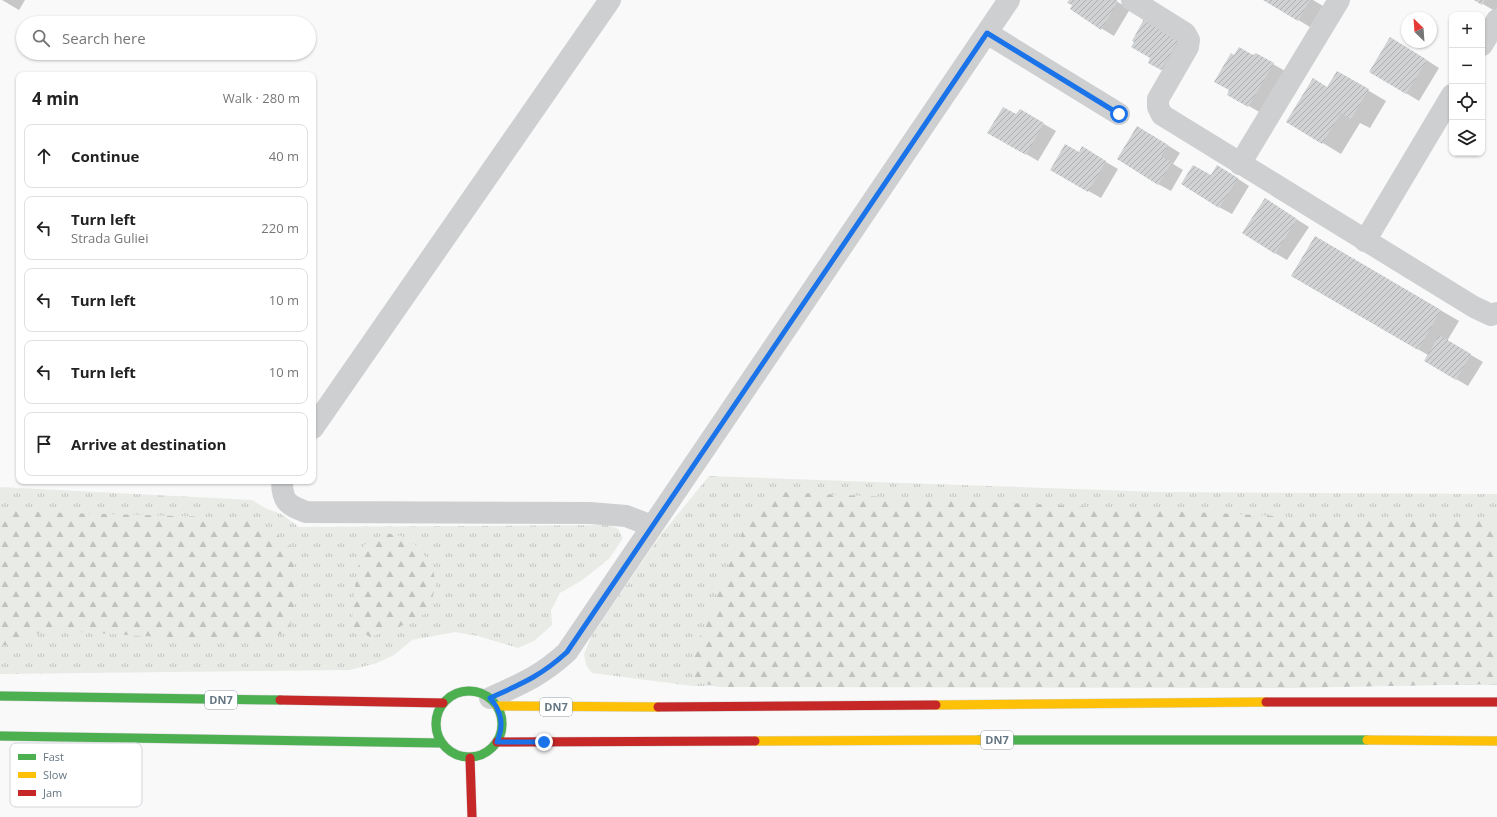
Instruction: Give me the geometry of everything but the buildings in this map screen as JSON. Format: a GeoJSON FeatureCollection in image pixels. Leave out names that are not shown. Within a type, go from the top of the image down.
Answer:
{"type":"FeatureCollection","features":[{"type":"Feature","properties":{"kind":"main road","name":"DN7"},"geometry":{"type":"LineString","coordinates":[[0,696],[443,703],[452,696],[466,692],[481,693],[493,702],[750,707],[1328,701],[1497,702]]}},
{"type":"Feature","properties":{"kind":"main road"},"geometry":{"type":"LineString","coordinates":[[443,703],[436,720],[436,732],[441,743],[448,751],[459,757],[470,758],[481,755],[490,750],[497,742],[501,732],[502,722],[493,702]]}},
{"type":"Feature","properties":{"kind":"main road"},"geometry":{"type":"LineString","coordinates":[[0,736],[441,743]]}},
{"type":"Feature","properties":{"kind":"main road","name":"DN7"},"geometry":{"type":"LineString","coordinates":[[497,742],[1297,739],[1497,741]]}},
{"type":"Feature","properties":{"kind":"main road"},"geometry":{"type":"LineString","coordinates":[[470,758],[472,817]]}},
{"type":"Feature","properties":{"kind":"street"},"geometry":{"type":"LineString","coordinates":[[316,424],[610,0]]}},
{"type":"Feature","properties":{"kind":"street"},"geometry":{"type":"LineString","coordinates":[[493,702],[548,669],[567,652],[1009,0]]}},
{"type":"Feature","properties":{"kind":"street"},"geometry":{"type":"LineString","coordinates":[[1132,0],[1185,33],[1189,40],[1188,47],[1158,99],[1158,107],[1162,115],[1474,307],[1491,315],[1497,313]]}},
{"type":"Feature","properties":{"kind":"street"},"geometry":{"type":"LineString","coordinates":[[1240,164],[1339,0]]}},
{"type":"Feature","properties":{"kind":"street"},"geometry":{"type":"LineString","coordinates":[[1485,40],[1497,20]]}},
{"type":"Feature","properties":{"kind":"street"},"geometry":{"type":"LineString","coordinates":[[987,33],[1119,114]]}},
{"type":"Feature","properties":{"kind":"street"},"geometry":{"type":"LineString","coordinates":[[1365,240],[1449,100]]}},
{"type":"Feature","properties":{"kind":"street"},"geometry":{"type":"LineString","coordinates":[[282,484],[282,494],[290,506],[306,512],[590,513],[626,516],[652,526]]}},
{"type":"Feature","properties":{"kind":"green space"},"geometry":{"type":"Polygon","coordinates":[[[709,476],[1160,492],[1497,494],[1497,685],[693,686],[592,673],[586,665],[584,654],[592,635],[660,536],[709,476]]]}},
{"type":"Feature","properties":{"kind":"green space"},"geometry":{"type":"Polygon","coordinates":[[[0,487],[252,500],[265,508],[281,514],[299,527],[608,525],[618,529],[623,538],[609,559],[581,581],[560,593],[551,610],[552,625],[534,641],[518,648],[478,636],[455,632],[412,640],[394,655],[377,663],[350,670],[0,674],[0,487]]]}},
{"type":"Feature","properties":{"kind":"green space"},"geometry":{"type":"Polygon","coordinates":[[[783,492],[1378,521],[1497,520],[1497,684],[1289,688],[719,687],[698,682],[693,673],[693,654],[748,518],[783,492]]]}},
{"type":"Feature","properties":{"kind":"green space"},"geometry":{"type":"Polygon","coordinates":[[[0,511],[248,518],[274,532],[294,551],[296,592],[294,612],[287,632],[265,639],[238,642],[64,631],[32,634],[11,645],[0,645],[0,511]]]}},
{"type":"Feature","properties":{"kind":"green space"},"geometry":{"type":"Polygon","coordinates":[[[386,533],[401,536],[417,546],[432,565],[436,585],[428,612],[399,627],[370,637],[352,626],[353,601],[357,572],[364,545],[386,533]]]}},
{"type":"Feature","properties":{"kind":"traffic: fast"},"geometry":{"type":"LineString","coordinates":[[463,691],[475,691],[487,696],[497,706],[502,718],[502,724],[500,737],[487,752],[475,757],[463,757],[451,752],[441,742],[436,730],[436,718],[441,706],[451,696],[463,691]]}},
{"type":"Feature","properties":{"kind":"traffic: fast"},"geometry":{"type":"LineString","coordinates":[[0,696],[280,700]]}},
{"type":"Feature","properties":{"kind":"traffic: fast"},"geometry":{"type":"LineString","coordinates":[[0,736],[441,743]]}},
{"type":"Feature","properties":{"kind":"traffic: fast"},"geometry":{"type":"LineString","coordinates":[[979,740],[1367,740]]}},
{"type":"Feature","properties":{"kind":"traffic: slow"},"geometry":{"type":"LineString","coordinates":[[936,705],[1266,702]]}},
{"type":"Feature","properties":{"kind":"traffic: slow"},"geometry":{"type":"LineString","coordinates":[[497,706],[658,707]]}},
{"type":"Feature","properties":{"kind":"traffic: slow"},"geometry":{"type":"LineString","coordinates":[[755,741],[979,740]]}},
{"type":"Feature","properties":{"kind":"traffic: slow"},"geometry":{"type":"LineString","coordinates":[[1367,740],[1497,741]]}},
{"type":"Feature","properties":{"kind":"traffic: jam"},"geometry":{"type":"LineString","coordinates":[[280,700],[443,703]]}},
{"type":"Feature","properties":{"kind":"traffic: jam"},"geometry":{"type":"LineString","coordinates":[[1266,702],[1497,702]]}},
{"type":"Feature","properties":{"kind":"traffic: jam"},"geometry":{"type":"LineString","coordinates":[[658,707],[936,705]]}},
{"type":"Feature","properties":{"kind":"traffic: jam"},"geometry":{"type":"LineString","coordinates":[[497,742],[755,741]]}},
{"type":"Feature","properties":{"kind":"traffic: jam"},"geometry":{"type":"LineString","coordinates":[[470,758],[472,817]]}},
{"type":"Feature","properties":{"kind":"route"},"geometry":{"type":"LineString","coordinates":[[544,742],[497,742],[501,732],[501,714],[490,698],[524,683],[548,669],[567,652],[987,33],[1119,114]]}}]}
